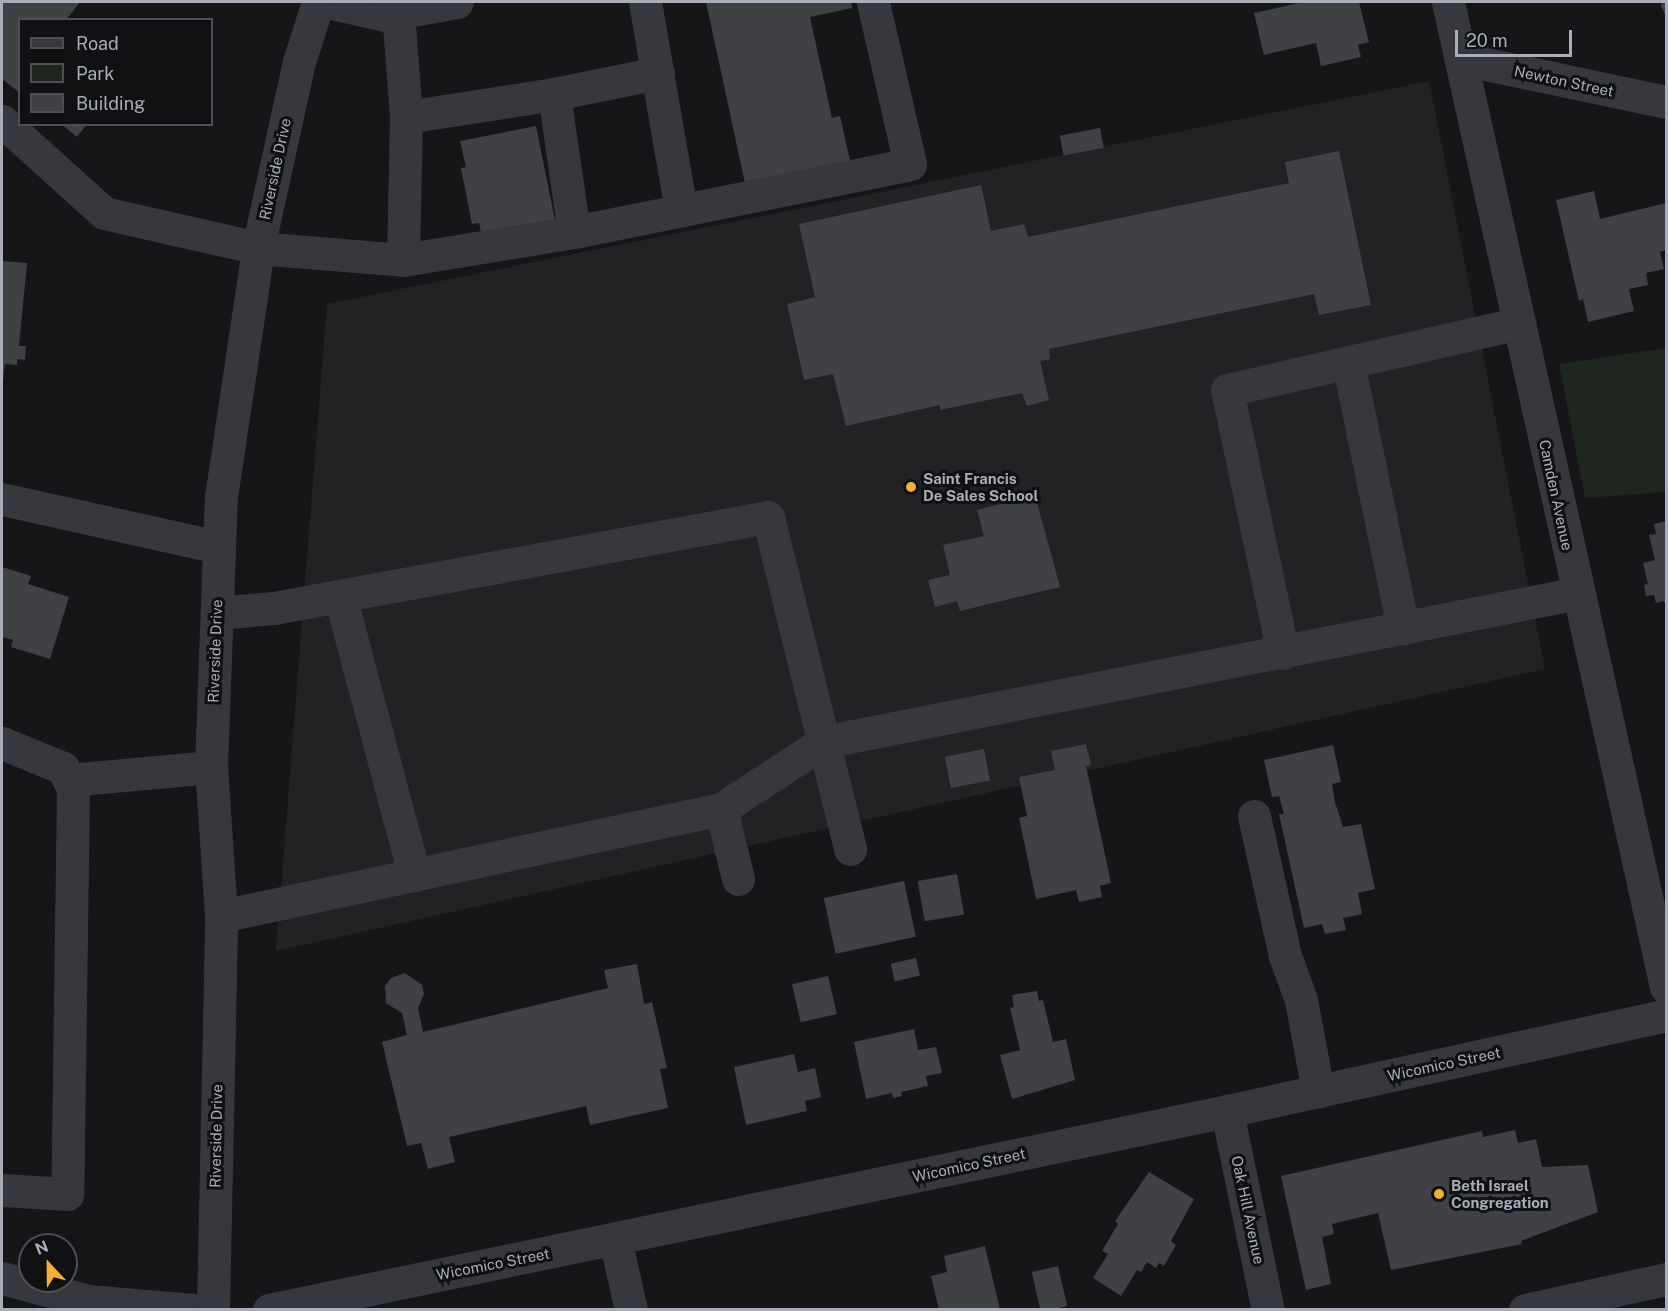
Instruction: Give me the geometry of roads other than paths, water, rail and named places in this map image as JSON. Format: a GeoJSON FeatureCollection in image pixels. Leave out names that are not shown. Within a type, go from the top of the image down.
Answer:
{"type":"FeatureCollection","features":[{"type":"Feature","properties":{"kind":"street","name":"Riverside Drive"},"geometry":{"type":"LineString","coordinates":[[213,1310],[221,916],[211,767],[221,498],[258,248],[299,62],[318,2]]}},
{"type":"Feature","properties":{"kind":"street"},"geometry":{"type":"LineString","coordinates":[[327,2],[385,15],[457,2]]}},
{"type":"Feature","properties":{"kind":"street"},"geometry":{"type":"LineString","coordinates":[[645,2],[681,210]]}},
{"type":"Feature","properties":{"kind":"street"},"geometry":{"type":"LineString","coordinates":[[2,121],[104,213],[258,248],[402,260],[574,232],[910,164],[873,2]]}},
{"type":"Feature","properties":{"kind":"street","name":"Camden Avenue"},"geometry":{"type":"LineString","coordinates":[[1448,2],[1666,987]]}},
{"type":"Feature","properties":{"kind":"street"},"geometry":{"type":"LineString","coordinates":[[398,12],[406,117],[402,260]]}},
{"type":"Feature","properties":{"kind":"street","name":"Newton Street"},"geometry":{"type":"LineString","coordinates":[[1462,59],[1666,102]]}},
{"type":"Feature","properties":{"kind":"street"},"geometry":{"type":"LineString","coordinates":[[406,117],[554,94],[658,73]]}},
{"type":"Feature","properties":{"kind":"street"},"geometry":{"type":"LineString","coordinates":[[554,94],[574,232]]}},
{"type":"Feature","properties":{"kind":"street"},"geometry":{"type":"LineString","coordinates":[[1283,653],[1227,390],[1519,323]]}},
{"type":"Feature","properties":{"kind":"street"},"geometry":{"type":"LineString","coordinates":[[1348,362],[1403,628]]}},
{"type":"Feature","properties":{"kind":"street"},"geometry":{"type":"LineString","coordinates":[[2,499],[219,547]]}},
{"type":"Feature","properties":{"kind":"street"},"geometry":{"type":"LineString","coordinates":[[217,613],[340,596],[768,517],[850,849]]}},
{"type":"Feature","properties":{"kind":"street"},"geometry":{"type":"LineString","coordinates":[[221,916],[721,809],[823,742],[1578,593]]}},
{"type":"Feature","properties":{"kind":"street"},"geometry":{"type":"LineString","coordinates":[[340,596],[414,875]]}},
{"type":"Feature","properties":{"kind":"street"},"geometry":{"type":"LineString","coordinates":[[2,743],[63,768],[73,789],[67,1194],[2,1190]]}},
{"type":"Feature","properties":{"kind":"street"},"geometry":{"type":"LineString","coordinates":[[69,780],[211,767]]}},
{"type":"Feature","properties":{"kind":"street"},"geometry":{"type":"LineString","coordinates":[[721,809],[738,879]]}},
{"type":"Feature","properties":{"kind":"street"},"geometry":{"type":"LineString","coordinates":[[1254,816],[1286,956],[1300,1000],[1317,1091]]}},
{"type":"Feature","properties":{"kind":"street","name":"Wicomico Street"},"geometry":{"type":"LineString","coordinates":[[269,1310],[1227,1111],[1666,1015]]}},
{"type":"Feature","properties":{"kind":"street","name":"Oak Hill Avenue"},"geometry":{"type":"LineString","coordinates":[[1227,1111],[1268,1310]]}},
{"type":"Feature","properties":{"kind":"street"},"geometry":{"type":"LineString","coordinates":[[615,1239],[632,1310]]}},
{"type":"Feature","properties":{"kind":"street"},"geometry":{"type":"LineString","coordinates":[[2,1278],[88,1301],[193,1310]]}},
{"type":"Feature","properties":{"kind":"street"},"geometry":{"type":"LineString","coordinates":[[1525,1310],[1666,1279]]}},
{"type":"Feature","properties":{"kind":"place","name":"Saint Francis De Sales School"},"geometry":{"type":"Point","coordinates":[911,487]}},
{"type":"Feature","properties":{"kind":"place","name":"Beth Israel Congregation"},"geometry":{"type":"Point","coordinates":[1439,1194]}}]}
